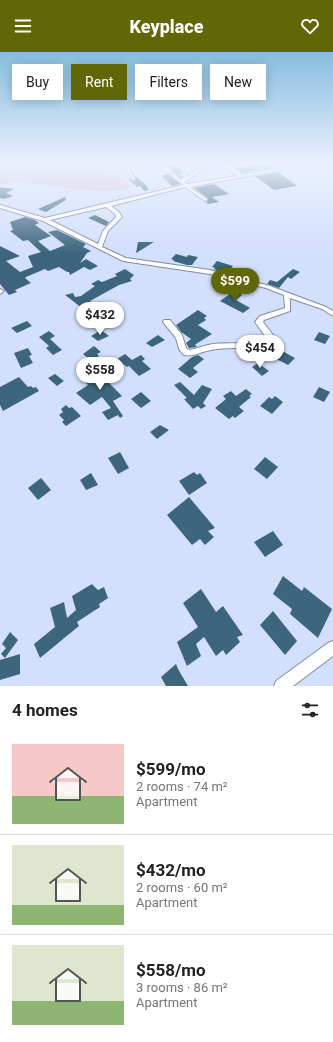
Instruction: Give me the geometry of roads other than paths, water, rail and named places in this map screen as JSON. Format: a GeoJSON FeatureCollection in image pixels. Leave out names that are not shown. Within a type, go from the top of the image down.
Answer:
{"type":"FeatureCollection","features":[{"type":"Feature","properties":{"kind":"street"},"geometry":{"type":"LineString","coordinates":[[45,220],[160,193]]}},
{"type":"Feature","properties":{"kind":"street"},"geometry":{"type":"LineString","coordinates":[[195,193],[205,200]]}},
{"type":"Feature","properties":{"kind":"street"},"geometry":{"type":"LineString","coordinates":[[0,206],[45,220],[125,260],[210,272],[268,287],[324,308],[333,314]]}},
{"type":"Feature","properties":{"kind":"street"},"geometry":{"type":"LineString","coordinates":[[99,248],[106,231],[118,217],[117,213],[108,206]]}},
{"type":"Feature","properties":{"kind":"street"},"geometry":{"type":"LineString","coordinates":[[29,215],[71,214]]}},
{"type":"Feature","properties":{"kind":"street"},"geometry":{"type":"LineString","coordinates":[[167,322],[179,337],[183,349],[187,353],[212,347],[256,343],[269,337],[259,322],[262,318],[288,309],[287,295]]}},
{"type":"Feature","properties":{"kind":"street"},"geometry":{"type":"LineString","coordinates":[[281,686],[333,648]]}}]}
